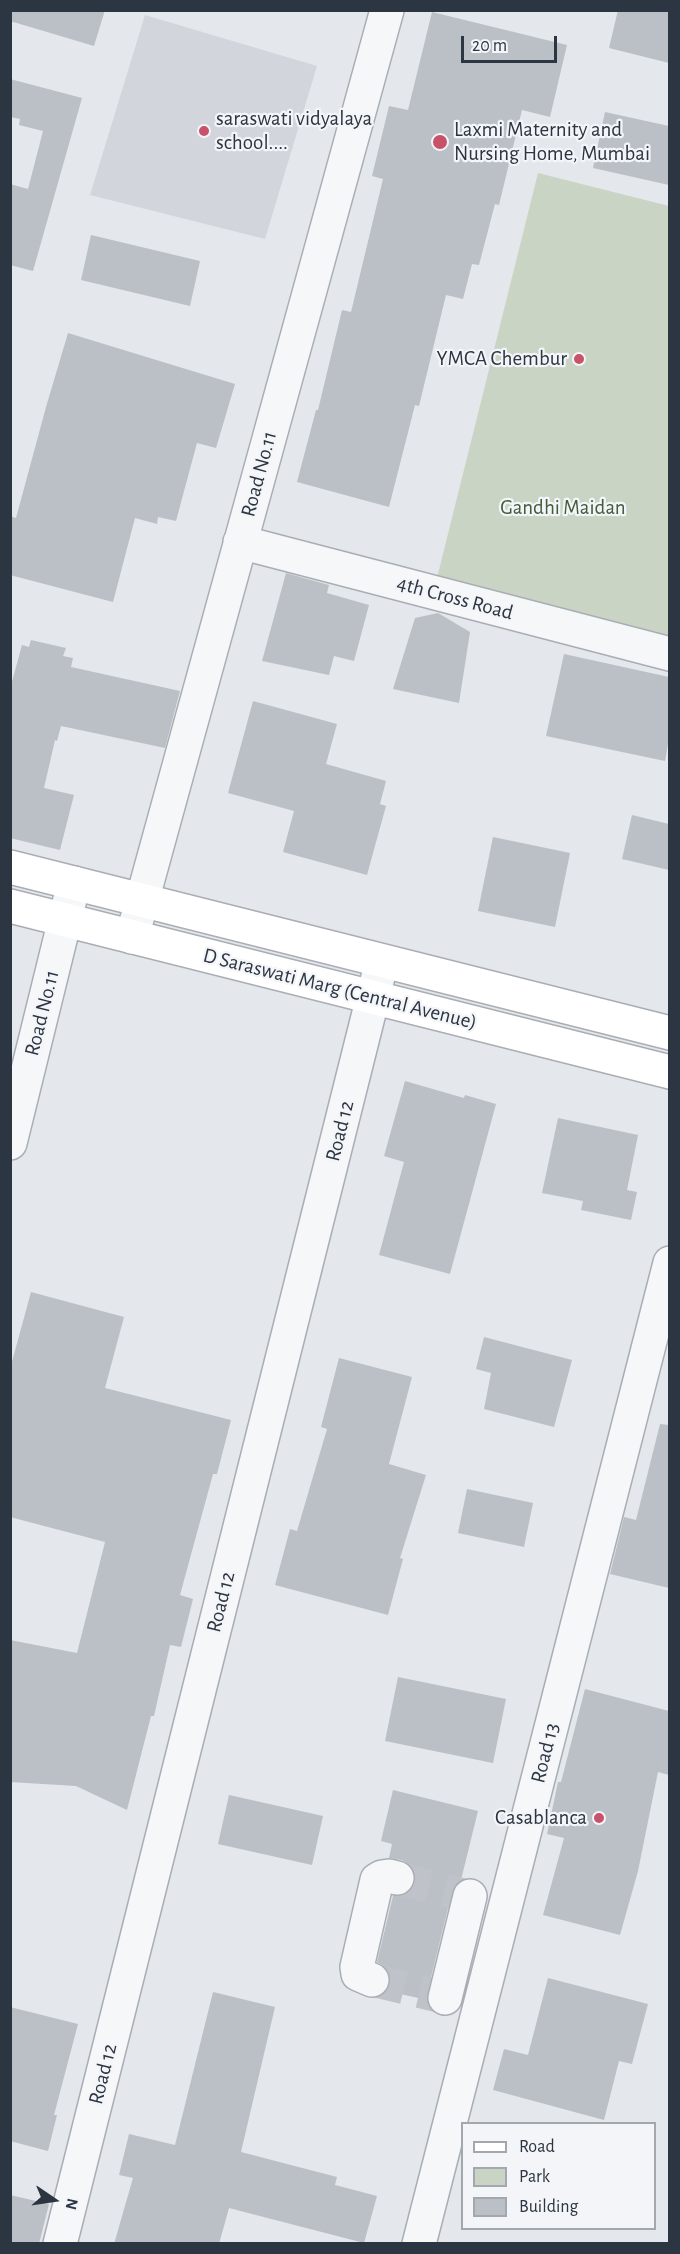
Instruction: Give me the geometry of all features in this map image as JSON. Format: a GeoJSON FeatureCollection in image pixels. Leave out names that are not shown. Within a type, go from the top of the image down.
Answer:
{"type":"FeatureCollection","features":[{"type":"Feature","properties":{"kind":"main road","name":"D Saraswati Marg (Central Avenue)"},"geometry":{"type":"LineString","coordinates":[[10,867],[669,1033]]}},
{"type":"Feature","properties":{"kind":"main road","name":"D Saraswati Marg (Central Avenue)"},"geometry":{"type":"LineString","coordinates":[[10,906],[669,1072]]}},
{"type":"Feature","properties":{"kind":"street","name":"Road No.11"},"geometry":{"type":"LineString","coordinates":[[132,937],[387,10]]}},
{"type":"Feature","properties":{"kind":"street","name":"4th Cross Road"},"geometry":{"type":"LineString","coordinates":[[240,542],[669,654]]}},
{"type":"Feature","properties":{"kind":"street","name":"Road No.11"},"geometry":{"type":"LineString","coordinates":[[10,1143],[74,883]]}},
{"type":"Feature","properties":{"kind":"street","name":"Road 12"},"geometry":{"type":"LineString","coordinates":[[60,2244],[382,961]]}},
{"type":"Feature","properties":{"kind":"street","name":"Road 13"},"geometry":{"type":"LineString","coordinates":[[419,2244],[669,1263]]}},
{"type":"Feature","properties":{"kind":"street"},"geometry":{"type":"LineString","coordinates":[[372,1980],[358,1974],[357,1967],[377,1881],[389,1876],[398,1878]]}},
{"type":"Feature","properties":{"kind":"street"},"geometry":{"type":"LineString","coordinates":[[480,2006],[442,1997],[467,1895],[506,1905]]}},
{"type":"Feature","properties":{"kind":"shaded area","name":"saraswati vidyalaya school...."},"geometry":{"type":"Polygon","coordinates":[[[145,15],[317,66],[265,239],[90,195],[145,15]]]}},
{"type":"Feature","properties":{"kind":"green space","name":"Gandhi Maidan"},"geometry":{"type":"Polygon","coordinates":[[[538,173],[669,206],[669,644],[435,586],[538,173]]]}},
{"type":"Feature","properties":{"kind":"building"},"geometry":{"type":"Polygon","coordinates":[[[10,10],[105,10],[94,46],[10,21],[10,10]]]}},
{"type":"Feature","properties":{"kind":"building"},"geometry":{"type":"Polygon","coordinates":[[[618,10],[669,10],[669,63],[609,48],[618,10]]]}},
{"type":"Feature","properties":{"kind":"building"},"geometry":{"type":"Polygon","coordinates":[[[432,12],[567,45],[550,117],[522,110],[499,205],[495,204],[479,265],[472,264],[463,299],[446,295],[419,406],[415,405],[389,507],[297,482],[316,410],[318,410],[342,310],[351,312],[383,179],[372,176],[389,106],[408,110],[432,12]]]}},
{"type":"Feature","properties":{"kind":"building"},"geometry":{"type":"Polygon","coordinates":[[[10,79],[82,98],[33,271],[10,265],[10,184],[28,189],[43,131],[19,125],[20,119],[10,117],[10,79]]]}},
{"type":"Feature","properties":{"kind":"building"},"geometry":{"type":"Polygon","coordinates":[[[605,112],[669,126],[669,185],[593,168],[605,112]]]}},
{"type":"Feature","properties":{"kind":"building"},"geometry":{"type":"Polygon","coordinates":[[[91,235],[200,261],[190,306],[81,280],[91,235]]]}},
{"type":"Feature","properties":{"kind":"building"},"geometry":{"type":"Polygon","coordinates":[[[68,333],[235,384],[216,448],[197,443],[176,521],[158,517],[157,524],[135,518],[113,602],[10,575],[10,516],[16,518],[68,333]]]}},
{"type":"Feature","properties":{"kind":"building"},"geometry":{"type":"Polygon","coordinates":[[[286,573],[329,585],[327,593],[369,605],[354,661],[334,656],[329,675],[262,661],[286,573]]]}},
{"type":"Feature","properties":{"kind":"building"},"geometry":{"type":"Polygon","coordinates":[[[438,613],[470,632],[459,703],[393,689],[415,618],[438,613]]]}},
{"type":"Feature","properties":{"kind":"building"},"geometry":{"type":"Polygon","coordinates":[[[31,640],[66,648],[63,656],[73,658],[71,667],[180,691],[165,748],[61,726],[57,741],[55,740],[44,788],[74,795],[60,850],[10,838],[10,689],[22,645],[29,647],[31,640]]]}},
{"type":"Feature","properties":{"kind":"building"},"geometry":{"type":"Polygon","coordinates":[[[564,654],[669,677],[669,738],[665,761],[546,736],[564,654]]]}},
{"type":"Feature","properties":{"kind":"building"},"geometry":{"type":"Polygon","coordinates":[[[253,701],[337,724],[326,764],[386,781],[380,804],[386,806],[367,875],[283,852],[294,811],[228,793],[253,701]]]}},
{"type":"Feature","properties":{"kind":"building"},"geometry":{"type":"Polygon","coordinates":[[[632,815],[669,824],[669,870],[622,859],[632,815]]]}},
{"type":"Feature","properties":{"kind":"building"},"geometry":{"type":"Polygon","coordinates":[[[493,837],[570,853],[555,927],[478,911],[493,837]]]}},
{"type":"Feature","properties":{"kind":"building"},"geometry":{"type":"Polygon","coordinates":[[[405,1081],[464,1098],[465,1095],[496,1104],[450,1274],[379,1255],[404,1162],[384,1156],[405,1081]]]}},
{"type":"Feature","properties":{"kind":"building"},"geometry":{"type":"Polygon","coordinates":[[[558,1118],[638,1135],[627,1190],[637,1192],[631,1220],[581,1210],[583,1201],[542,1193],[558,1118]]]}},
{"type":"Feature","properties":{"kind":"building"},"geometry":{"type":"Polygon","coordinates":[[[31,1292],[124,1317],[105,1388],[231,1420],[217,1474],[213,1474],[180,1595],[193,1599],[181,1647],[170,1645],[154,1716],[151,1716],[127,1810],[76,1786],[10,1782],[10,1640],[77,1653],[105,1542],[10,1517],[10,1369],[31,1292]]]}},
{"type":"Feature","properties":{"kind":"building"},"geometry":{"type":"Polygon","coordinates":[[[484,1337],[572,1360],[554,1427],[484,1409],[491,1373],[476,1369],[484,1337]]]}},
{"type":"Feature","properties":{"kind":"building"},"geometry":{"type":"Polygon","coordinates":[[[339,1358],[412,1377],[389,1464],[426,1475],[400,1558],[403,1559],[388,1615],[275,1585],[290,1529],[297,1531],[327,1429],[321,1427],[339,1358]]]}},
{"type":"Feature","properties":{"kind":"building"},"geometry":{"type":"Polygon","coordinates":[[[660,1424],[669,1425],[669,1588],[610,1574],[624,1517],[636,1520],[660,1424]]]}},
{"type":"Feature","properties":{"kind":"building"},"geometry":{"type":"Polygon","coordinates":[[[467,1489],[533,1503],[524,1547],[458,1533],[467,1489]]]}},
{"type":"Feature","properties":{"kind":"building"},"geometry":{"type":"Polygon","coordinates":[[[398,1677],[506,1699],[493,1763],[385,1741],[398,1677]]]}},
{"type":"Feature","properties":{"kind":"building"},"geometry":{"type":"Polygon","coordinates":[[[585,1689],[669,1711],[669,1775],[658,1772],[638,1871],[620,1935],[543,1915],[564,1838],[547,1834],[558,1782],[561,1782],[585,1689]]]}},
{"type":"Feature","properties":{"kind":"building"},"geometry":{"type":"Polygon","coordinates":[[[393,1790],[478,1811],[461,1880],[452,1892],[427,2000],[387,1991],[390,1977],[387,1968],[377,1962],[393,1896],[402,1896],[410,1891],[415,1882],[415,1872],[410,1865],[402,1860],[389,1858],[392,1844],[381,1841],[393,1790]]]}},
{"type":"Feature","properties":{"kind":"building"},"geometry":{"type":"Polygon","coordinates":[[[229,1795],[323,1816],[312,1865],[218,1844],[229,1795]]]}},
{"type":"Feature","properties":{"kind":"building"},"geometry":{"type":"Polygon","coordinates":[[[548,1978],[648,2004],[632,2064],[619,2061],[604,2120],[493,2090],[504,2049],[528,2055],[548,1978]]]}},
{"type":"Feature","properties":{"kind":"building"},"geometry":{"type":"Polygon","coordinates":[[[213,1992],[275,2007],[241,2152],[337,2177],[335,2185],[377,2196],[364,2243],[229,2208],[219,2244],[114,2244],[133,2178],[119,2175],[129,2134],[175,2145],[213,1992]]]}},
{"type":"Feature","properties":{"kind":"building"},"geometry":{"type":"Polygon","coordinates":[[[10,2007],[78,2024],[54,2115],[57,2115],[48,2151],[10,2141],[10,2007]]]}},
{"type":"Feature","properties":{"kind":"building"},"geometry":{"type":"Polygon","coordinates":[[[10,2195],[49,2204],[39,2244],[10,2244],[10,2195]]]}},
{"type":"Feature","properties":{"kind":"tunnel"},"geometry":{"type":"LineString","coordinates":[[397,1878],[463,1895]]}},
{"type":"Feature","properties":{"kind":"tunnel"},"geometry":{"type":"LineString","coordinates":[[372,1980],[438,1996]]}},
{"type":"Feature","properties":{"kind":"place","name":"saraswati vidyalaya school...."},"geometry":{"type":"Point","coordinates":[204,131]}},
{"type":"Feature","properties":{"kind":"place","name":"Laxmi Maternity and Nursing Home, Mumbai"},"geometry":{"type":"Point","coordinates":[440,142]}},
{"type":"Feature","properties":{"kind":"place","name":"YMCA Chembur"},"geometry":{"type":"Point","coordinates":[579,359]}},
{"type":"Feature","properties":{"kind":"place","name":"Casablanca"},"geometry":{"type":"Point","coordinates":[599,1818]}}]}
